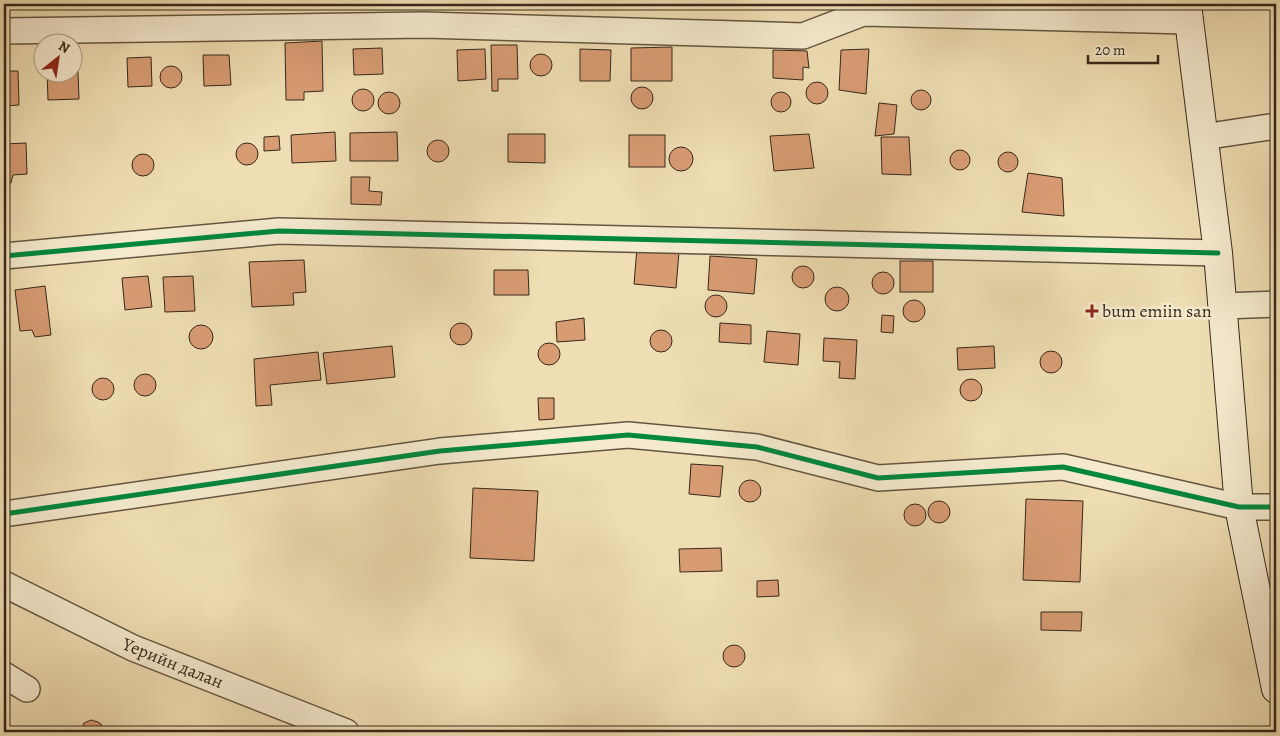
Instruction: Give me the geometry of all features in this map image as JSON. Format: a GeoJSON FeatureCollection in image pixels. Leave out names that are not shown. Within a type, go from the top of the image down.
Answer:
{"type":"FeatureCollection","features":[{"type":"Feature","properties":{"kind":"street"},"geometry":{"type":"LineString","coordinates":[[4,32],[424,25],[803,36],[864,13],[1187,12],[1218,253],[1239,508],[1276,689]]}},
{"type":"Feature","properties":{"kind":"street"},"geometry":{"type":"LineString","coordinates":[[1203,137],[1276,126]]}},
{"type":"Feature","properties":{"kind":"street"},"geometry":{"type":"LineString","coordinates":[[4,256],[279,231],[1218,253]]}},
{"type":"Feature","properties":{"kind":"street"},"geometry":{"type":"LineString","coordinates":[[1222,306],[1276,304]]}},
{"type":"Feature","properties":{"kind":"street"},"geometry":{"type":"LineString","coordinates":[[4,514],[440,451],[628,435],[757,447],[878,478],[1063,467],[1239,508],[1276,506]]}},
{"type":"Feature","properties":{"kind":"street","name":"Үерийн далан"},"geometry":{"type":"LineString","coordinates":[[4,584],[133,648],[346,732]]}},
{"type":"Feature","properties":{"kind":"street"},"geometry":{"type":"LineString","coordinates":[[4,675],[27,689]]}},
{"type":"Feature","properties":{"kind":"building"},"geometry":{"type":"Polygon","coordinates":[[[322,41],[323,91],[304,92],[304,100],[286,100],[285,43],[322,41]]]}},
{"type":"Feature","properties":{"kind":"building"},"geometry":{"type":"Polygon","coordinates":[[[491,45],[517,45],[518,79],[498,79],[498,91],[492,91],[491,45]]]}},
{"type":"Feature","properties":{"kind":"building"},"geometry":{"type":"Polygon","coordinates":[[[672,47],[672,81],[631,81],[631,48],[672,47]]]}},
{"type":"Feature","properties":{"kind":"building"},"geometry":{"type":"Polygon","coordinates":[[[382,48],[383,74],[354,75],[353,49],[382,48]]]}},
{"type":"Feature","properties":{"kind":"building"},"geometry":{"type":"Polygon","coordinates":[[[485,49],[486,79],[458,81],[457,50],[485,49]]]}},
{"type":"Feature","properties":{"kind":"building"},"geometry":{"type":"Polygon","coordinates":[[[580,49],[611,50],[610,81],[580,81],[580,49]]]}},
{"type":"Feature","properties":{"kind":"building"},"geometry":{"type":"Polygon","coordinates":[[[869,49],[866,94],[839,90],[841,50],[869,49]]]}},
{"type":"Feature","properties":{"kind":"building"},"geometry":{"type":"Polygon","coordinates":[[[773,50],[807,51],[809,68],[803,67],[803,80],[773,78],[773,50]]]}},
{"type":"Feature","properties":{"kind":"building"},"geometry":{"type":"Polygon","coordinates":[[[537,54],[545,54],[552,61],[552,69],[545,76],[537,76],[530,69],[530,61],[537,54]]]}},
{"type":"Feature","properties":{"kind":"building"},"geometry":{"type":"Polygon","coordinates":[[[203,55],[229,55],[231,85],[204,86],[203,55]]]}},
{"type":"Feature","properties":{"kind":"building"},"geometry":{"type":"Polygon","coordinates":[[[151,57],[152,86],[128,87],[127,58],[151,57]]]}},
{"type":"Feature","properties":{"kind":"building"},"geometry":{"type":"Polygon","coordinates":[[[167,66],[175,66],[182,73],[182,81],[175,88],[167,88],[160,81],[160,73],[167,66]]]}},
{"type":"Feature","properties":{"kind":"building"},"geometry":{"type":"Polygon","coordinates":[[[4,71],[18,71],[19,105],[4,106],[4,71]]]}},
{"type":"Feature","properties":{"kind":"building"},"geometry":{"type":"Polygon","coordinates":[[[47,82],[78,82],[79,99],[48,100],[47,82]]]}},
{"type":"Feature","properties":{"kind":"building"},"geometry":{"type":"Polygon","coordinates":[[[817,82],[825,85],[828,93],[825,101],[817,104],[809,101],[806,93],[809,85],[817,82]]]}},
{"type":"Feature","properties":{"kind":"building"},"geometry":{"type":"Polygon","coordinates":[[[638,87],[646,87],[653,94],[653,102],[646,109],[638,109],[631,102],[631,94],[638,87]]]}},
{"type":"Feature","properties":{"kind":"building"},"geometry":{"type":"Polygon","coordinates":[[[359,89],[367,89],[374,96],[374,104],[367,111],[359,111],[352,104],[352,96],[359,89]]]}},
{"type":"Feature","properties":{"kind":"building"},"geometry":{"type":"Polygon","coordinates":[[[921,90],[928,93],[931,100],[928,107],[921,110],[914,107],[911,100],[914,93],[921,90]]]}},
{"type":"Feature","properties":{"kind":"building"},"geometry":{"type":"Polygon","coordinates":[[[385,92],[393,92],[400,99],[400,107],[393,114],[385,114],[378,107],[378,99],[385,92]]]}},
{"type":"Feature","properties":{"kind":"building"},"geometry":{"type":"Polygon","coordinates":[[[781,92],[788,95],[791,102],[788,109],[781,112],[774,109],[771,102],[774,95],[781,92]]]}},
{"type":"Feature","properties":{"kind":"building"},"geometry":{"type":"Polygon","coordinates":[[[879,103],[897,105],[894,134],[875,136],[879,103]]]}},
{"type":"Feature","properties":{"kind":"building"},"geometry":{"type":"Polygon","coordinates":[[[335,132],[336,161],[292,163],[291,135],[335,132]]]}},
{"type":"Feature","properties":{"kind":"building"},"geometry":{"type":"Polygon","coordinates":[[[397,132],[398,161],[350,161],[350,133],[397,132]]]}},
{"type":"Feature","properties":{"kind":"building"},"geometry":{"type":"Polygon","coordinates":[[[508,134],[545,134],[545,163],[508,162],[508,134]]]}},
{"type":"Feature","properties":{"kind":"building"},"geometry":{"type":"Polygon","coordinates":[[[809,134],[814,168],[774,171],[770,136],[809,134]]]}},
{"type":"Feature","properties":{"kind":"building"},"geometry":{"type":"Polygon","coordinates":[[[629,135],[665,135],[665,167],[629,167],[629,135]]]}},
{"type":"Feature","properties":{"kind":"building"},"geometry":{"type":"Polygon","coordinates":[[[279,136],[280,150],[264,151],[264,137],[279,136]]]}},
{"type":"Feature","properties":{"kind":"building"},"geometry":{"type":"Polygon","coordinates":[[[881,137],[909,137],[911,175],[882,174],[881,137]]]}},
{"type":"Feature","properties":{"kind":"building"},"geometry":{"type":"Polygon","coordinates":[[[434,140],[442,140],[449,147],[449,155],[442,162],[434,162],[427,155],[427,147],[434,140]]]}},
{"type":"Feature","properties":{"kind":"building"},"geometry":{"type":"Polygon","coordinates":[[[26,143],[27,174],[13,175],[11,183],[4,183],[4,144],[26,143]]]}},
{"type":"Feature","properties":{"kind":"building"},"geometry":{"type":"Polygon","coordinates":[[[243,143],[251,143],[258,150],[258,158],[251,165],[243,165],[236,158],[236,150],[243,143]]]}},
{"type":"Feature","properties":{"kind":"building"},"geometry":{"type":"Polygon","coordinates":[[[681,147],[689,151],[693,159],[689,167],[681,171],[673,167],[669,159],[673,151],[681,147]]]}},
{"type":"Feature","properties":{"kind":"building"},"geometry":{"type":"Polygon","coordinates":[[[960,150],[967,153],[970,160],[967,167],[960,170],[953,167],[950,160],[953,153],[960,150]]]}},
{"type":"Feature","properties":{"kind":"building"},"geometry":{"type":"Polygon","coordinates":[[[1008,152],[1015,155],[1018,162],[1015,169],[1008,172],[1001,169],[998,162],[1001,155],[1008,152]]]}},
{"type":"Feature","properties":{"kind":"building"},"geometry":{"type":"Polygon","coordinates":[[[139,154],[147,154],[154,161],[154,169],[147,176],[139,176],[132,169],[132,161],[139,154]]]}},
{"type":"Feature","properties":{"kind":"building"},"geometry":{"type":"Polygon","coordinates":[[[1028,173],[1062,178],[1064,216],[1022,212],[1028,173]]]}},
{"type":"Feature","properties":{"kind":"building"},"geometry":{"type":"Polygon","coordinates":[[[351,177],[370,177],[369,191],[382,192],[381,205],[351,204],[351,177]]]}},
{"type":"Feature","properties":{"kind":"building"},"geometry":{"type":"Polygon","coordinates":[[[637,248],[679,252],[676,288],[634,284],[637,248]]]}},
{"type":"Feature","properties":{"kind":"building"},"geometry":{"type":"Polygon","coordinates":[[[710,256],[757,259],[754,294],[708,290],[710,256]]]}},
{"type":"Feature","properties":{"kind":"building"},"geometry":{"type":"Polygon","coordinates":[[[304,260],[306,292],[293,293],[294,305],[252,307],[249,262],[304,260]]]}},
{"type":"Feature","properties":{"kind":"building"},"geometry":{"type":"Polygon","coordinates":[[[900,261],[933,261],[933,292],[900,292],[900,261]]]}},
{"type":"Feature","properties":{"kind":"building"},"geometry":{"type":"Polygon","coordinates":[[[799,266],[807,266],[814,273],[814,281],[807,288],[799,288],[792,281],[792,273],[799,266]]]}},
{"type":"Feature","properties":{"kind":"building"},"geometry":{"type":"Polygon","coordinates":[[[494,270],[528,270],[529,295],[494,295],[494,270]]]}},
{"type":"Feature","properties":{"kind":"building"},"geometry":{"type":"Polygon","coordinates":[[[879,272],[887,272],[894,279],[894,287],[887,294],[879,294],[872,287],[872,279],[879,272]]]}},
{"type":"Feature","properties":{"kind":"building"},"geometry":{"type":"Polygon","coordinates":[[[148,276],[152,307],[125,310],[122,278],[148,276]]]}},
{"type":"Feature","properties":{"kind":"building"},"geometry":{"type":"Polygon","coordinates":[[[193,276],[195,311],[165,312],[163,277],[193,276]]]}},
{"type":"Feature","properties":{"kind":"building"},"geometry":{"type":"Polygon","coordinates":[[[5,286],[8,314],[4,314],[5,286]]]}},
{"type":"Feature","properties":{"kind":"building"},"geometry":{"type":"Polygon","coordinates":[[[45,286],[51,335],[35,337],[32,330],[20,331],[15,290],[45,286]]]}},
{"type":"Feature","properties":{"kind":"building"},"geometry":{"type":"Polygon","coordinates":[[[837,287],[845,291],[849,299],[845,307],[837,311],[829,307],[825,299],[829,291],[837,287]]]}},
{"type":"Feature","properties":{"kind":"building"},"geometry":{"type":"Polygon","coordinates":[[[712,295],[720,295],[727,302],[727,310],[720,317],[712,317],[705,310],[705,302],[712,295]]]}},
{"type":"Feature","properties":{"kind":"building"},"geometry":{"type":"Polygon","coordinates":[[[910,300],[918,300],[925,307],[925,315],[918,322],[910,322],[903,315],[903,307],[910,300]]]}},
{"type":"Feature","properties":{"kind":"building"},"geometry":{"type":"Polygon","coordinates":[[[882,315],[894,316],[893,333],[881,332],[882,315]]]}},
{"type":"Feature","properties":{"kind":"building"},"geometry":{"type":"Polygon","coordinates":[[[584,318],[585,340],[557,342],[556,322],[584,318]]]}},
{"type":"Feature","properties":{"kind":"building"},"geometry":{"type":"Polygon","coordinates":[[[457,323],[465,323],[472,330],[472,338],[465,345],[457,345],[450,338],[450,330],[457,323]]]}},
{"type":"Feature","properties":{"kind":"building"},"geometry":{"type":"Polygon","coordinates":[[[720,323],[751,325],[751,344],[719,342],[720,323]]]}},
{"type":"Feature","properties":{"kind":"building"},"geometry":{"type":"Polygon","coordinates":[[[201,325],[209,329],[213,337],[209,345],[201,349],[193,345],[189,337],[193,329],[201,325]]]}},
{"type":"Feature","properties":{"kind":"building"},"geometry":{"type":"Polygon","coordinates":[[[657,330],[665,330],[672,337],[672,345],[665,352],[657,352],[650,345],[650,337],[657,330]]]}},
{"type":"Feature","properties":{"kind":"building"},"geometry":{"type":"Polygon","coordinates":[[[767,331],[800,334],[798,365],[764,362],[767,331]]]}},
{"type":"Feature","properties":{"kind":"building"},"geometry":{"type":"Polygon","coordinates":[[[824,338],[857,340],[855,379],[839,378],[840,362],[823,361],[824,338]]]}},
{"type":"Feature","properties":{"kind":"building"},"geometry":{"type":"Polygon","coordinates":[[[545,343],[553,343],[560,350],[560,358],[553,365],[545,365],[538,358],[538,350],[545,343]]]}},
{"type":"Feature","properties":{"kind":"building"},"geometry":{"type":"Polygon","coordinates":[[[392,346],[395,377],[327,384],[323,353],[392,346]]]}},
{"type":"Feature","properties":{"kind":"building"},"geometry":{"type":"Polygon","coordinates":[[[994,346],[995,368],[958,370],[957,348],[994,346]]]}},
{"type":"Feature","properties":{"kind":"building"},"geometry":{"type":"Polygon","coordinates":[[[1047,351],[1055,351],[1062,358],[1062,366],[1055,373],[1047,373],[1040,366],[1040,358],[1047,351]]]}},
{"type":"Feature","properties":{"kind":"building"},"geometry":{"type":"Polygon","coordinates":[[[318,352],[321,380],[270,385],[272,405],[256,406],[254,359],[318,352]]]}},
{"type":"Feature","properties":{"kind":"building"},"geometry":{"type":"Polygon","coordinates":[[[141,374],[149,374],[156,381],[156,389],[149,396],[141,396],[134,389],[134,381],[141,374]]]}},
{"type":"Feature","properties":{"kind":"building"},"geometry":{"type":"Polygon","coordinates":[[[99,378],[107,378],[114,385],[114,393],[107,400],[99,400],[92,393],[92,385],[99,378]]]}},
{"type":"Feature","properties":{"kind":"building"},"geometry":{"type":"Polygon","coordinates":[[[967,379],[975,379],[982,386],[982,394],[975,401],[967,401],[960,394],[960,386],[967,379]]]}},
{"type":"Feature","properties":{"kind":"building"},"geometry":{"type":"Polygon","coordinates":[[[538,398],[554,398],[554,419],[539,420],[538,398]]]}},
{"type":"Feature","properties":{"kind":"building"},"geometry":{"type":"Polygon","coordinates":[[[691,464],[723,466],[720,497],[689,494],[691,464]]]}},
{"type":"Feature","properties":{"kind":"building"},"geometry":{"type":"Polygon","coordinates":[[[746,480],[754,480],[761,487],[761,495],[754,502],[746,502],[739,495],[739,487],[746,480]]]}},
{"type":"Feature","properties":{"kind":"building"},"geometry":{"type":"Polygon","coordinates":[[[473,488],[538,491],[534,561],[470,558],[473,488]]]}},
{"type":"Feature","properties":{"kind":"building"},"geometry":{"type":"Polygon","coordinates":[[[1026,499],[1083,501],[1080,582],[1023,580],[1026,499]]]}},
{"type":"Feature","properties":{"kind":"building"},"geometry":{"type":"Polygon","coordinates":[[[935,501],[943,501],[950,508],[950,516],[943,523],[935,523],[928,516],[928,508],[935,501]]]}},
{"type":"Feature","properties":{"kind":"building"},"geometry":{"type":"Polygon","coordinates":[[[911,504],[919,504],[926,511],[926,519],[919,526],[911,526],[904,519],[904,511],[911,504]]]}},
{"type":"Feature","properties":{"kind":"building"},"geometry":{"type":"Polygon","coordinates":[[[721,548],[722,571],[680,572],[679,549],[721,548]]]}},
{"type":"Feature","properties":{"kind":"building"},"geometry":{"type":"Polygon","coordinates":[[[778,580],[779,596],[757,597],[757,581],[778,580]]]}},
{"type":"Feature","properties":{"kind":"building"},"geometry":{"type":"Polygon","coordinates":[[[1041,612],[1082,612],[1081,631],[1041,630],[1041,612]]]}},
{"type":"Feature","properties":{"kind":"building"},"geometry":{"type":"Polygon","coordinates":[[[730,645],[738,645],[745,652],[745,660],[738,667],[730,667],[723,660],[723,652],[730,645]]]}},
{"type":"Feature","properties":{"kind":"building"},"geometry":{"type":"Polygon","coordinates":[[[91,720],[101,724],[104,732],[81,732],[84,723],[91,720]]]}},
{"type":"Feature","properties":{"kind":"cycle path"},"geometry":{"type":"LineString","coordinates":[[4,256],[279,231],[1218,253]]}},
{"type":"Feature","properties":{"kind":"cycle path"},"geometry":{"type":"LineString","coordinates":[[4,514],[440,451],[628,435],[757,447],[878,478],[1063,467],[1239,507],[1276,507]]}},
{"type":"Feature","properties":{"kind":"place","name":"bum emiin san"},"geometry":{"type":"Point","coordinates":[1092,311]}}]}
